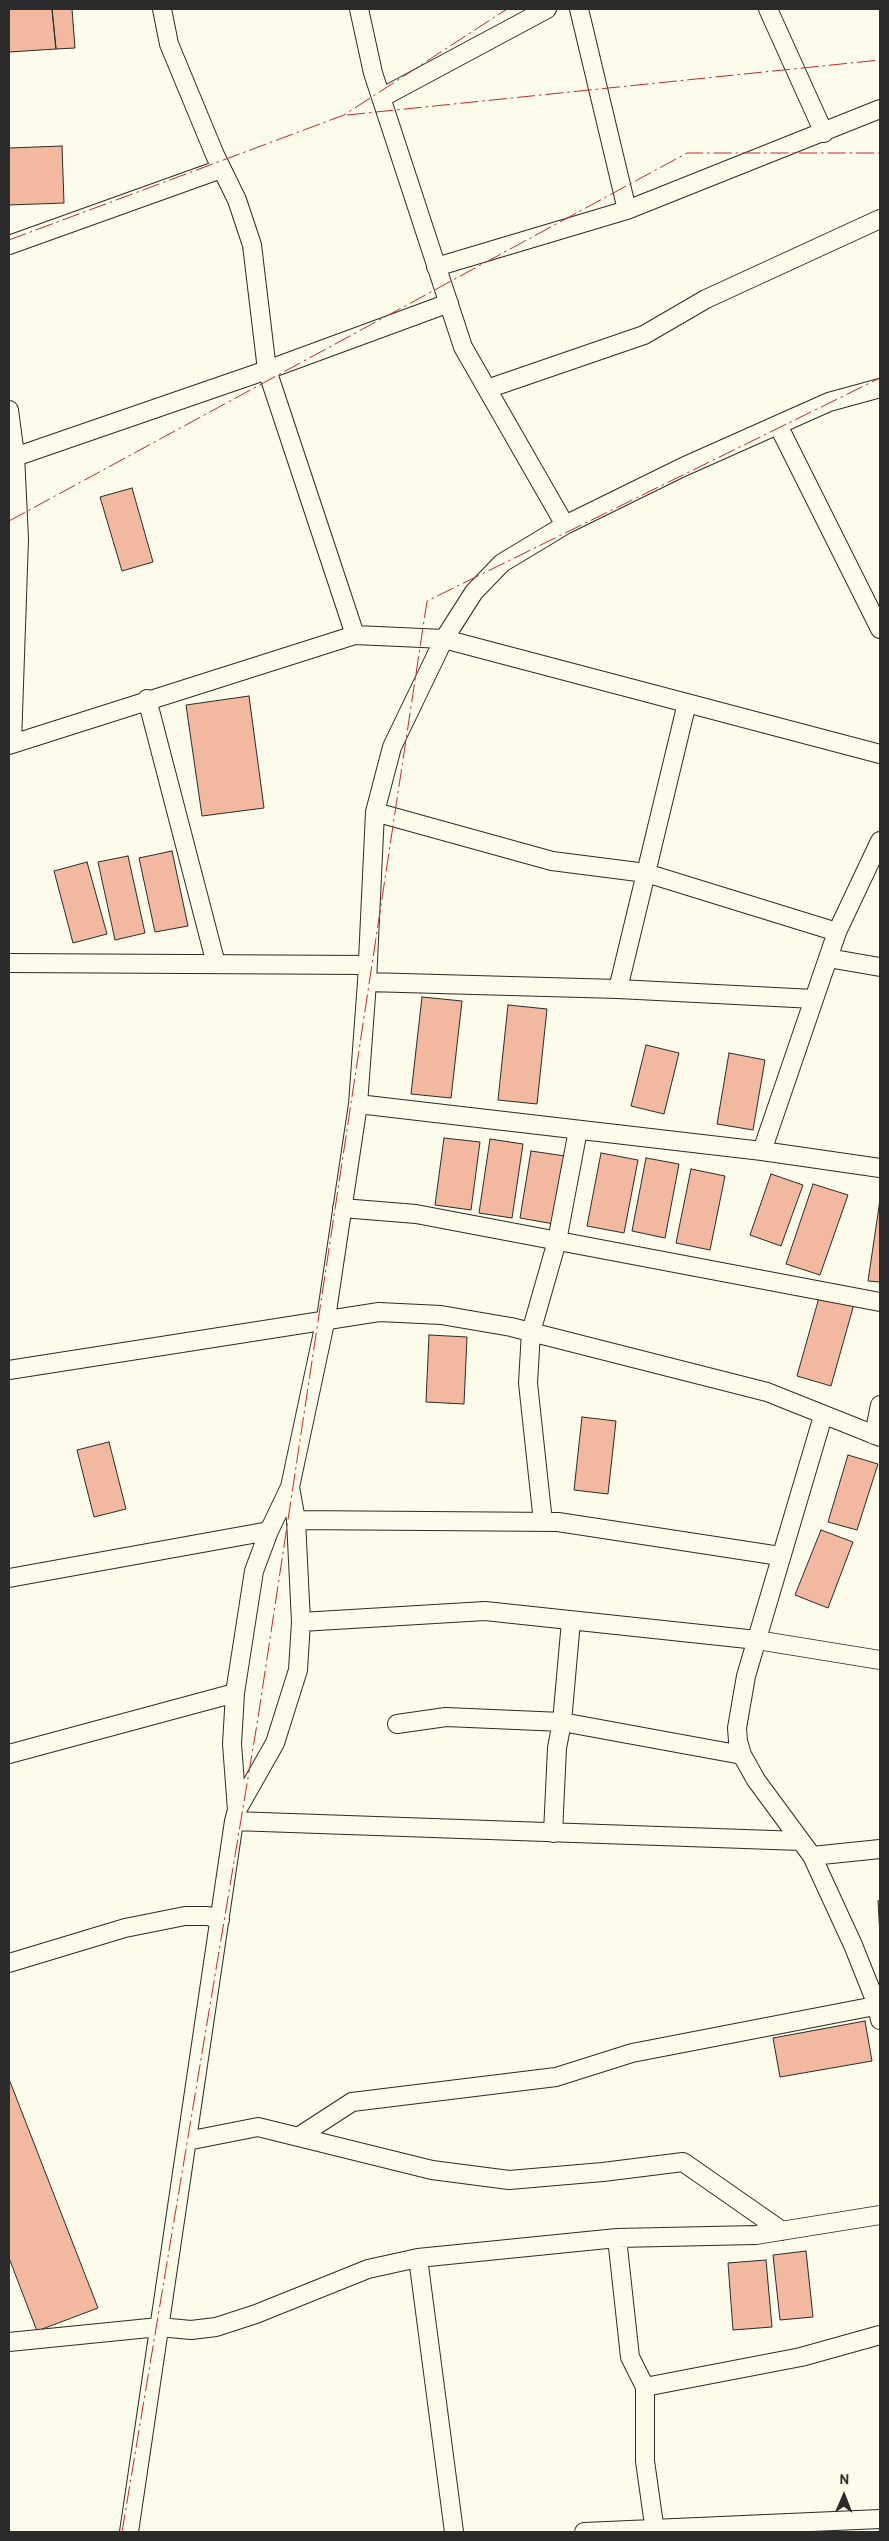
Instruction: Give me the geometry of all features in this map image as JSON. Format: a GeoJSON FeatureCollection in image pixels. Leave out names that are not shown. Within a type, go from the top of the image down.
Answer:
{"type":"FeatureCollection","features":[{"type":"Feature","properties":{"kind":"street"},"geometry":{"type":"LineString","coordinates":[[162,9],[169,44],[221,168],[237,200],[252,245],[267,370],[355,635]]}},
{"type":"Feature","properties":{"kind":"street"},"geometry":{"type":"LineString","coordinates":[[359,9],[373,73],[463,347],[565,525]]}},
{"type":"Feature","properties":{"kind":"street"},"geometry":{"type":"LineString","coordinates":[[381,98],[547,9]]}},
{"type":"Feature","properties":{"kind":"street"},"geometry":{"type":"LineString","coordinates":[[579,9],[627,210]]}},
{"type":"Feature","properties":{"kind":"street"},"geometry":{"type":"LineString","coordinates":[[768,9],[824,133]]}},
{"type":"Feature","properties":{"kind":"street"},"geometry":{"type":"LineString","coordinates":[[436,267],[627,210],[824,133],[880,109]]}},
{"type":"Feature","properties":{"kind":"street"},"geometry":{"type":"LineString","coordinates":[[9,245],[221,168]]}},
{"type":"Feature","properties":{"kind":"street"},"geometry":{"type":"LineString","coordinates":[[487,389],[644,335],[706,299],[880,219]]}},
{"type":"Feature","properties":{"kind":"street"},"geometry":{"type":"LineString","coordinates":[[12,457],[267,370],[449,303]]}},
{"type":"Feature","properties":{"kind":"street"},"geometry":{"type":"LineString","coordinates":[[129,2532],[236,1816],[232,1744],[234,1693],[254,1571],[269,1531],[290,1487],[326,1318],[358,1104],[375,812],[392,747],[444,639],[474,592],[502,563],[565,525],[683,467],[829,402],[880,388]]}},
{"type":"Feature","properties":{"kind":"street"},"geometry":{"type":"LineString","coordinates":[[9,410],[18,539],[10,744],[147,699],[355,635],[444,639],[880,754]]}},
{"type":"Feature","properties":{"kind":"street"},"geometry":{"type":"LineString","coordinates":[[778,424],[880,629]]}},
{"type":"Feature","properties":{"kind":"street"},"geometry":{"type":"LineString","coordinates":[[147,699],[216,964]]}},
{"type":"Feature","properties":{"kind":"street"},"geometry":{"type":"LineString","coordinates":[[618,989],[686,703]]}},
{"type":"Feature","properties":{"kind":"street"},"geometry":{"type":"LineString","coordinates":[[375,812],[552,861],[646,872],[837,932]]}},
{"type":"Feature","properties":{"kind":"street"},"geometry":{"type":"LineString","coordinates":[[762,1152],[837,932],[880,841]]}},
{"type":"Feature","properties":{"kind":"street"},"geometry":{"type":"LineString","coordinates":[[828,958],[880,966]]}},
{"type":"Feature","properties":{"kind":"street"},"geometry":{"type":"LineString","coordinates":[[9,963],[216,964],[814,999]]}},
{"type":"Feature","properties":{"kind":"street"},"geometry":{"type":"LineString","coordinates":[[358,1104],[762,1152],[880,1168]]}},
{"type":"Feature","properties":{"kind":"street"},"geometry":{"type":"LineString","coordinates":[[543,1522],[528,1383],[530,1332],[558,1242],[578,1130]]}},
{"type":"Feature","properties":{"kind":"street"},"geometry":{"type":"LineString","coordinates":[[342,1208],[416,1214],[880,1302]]}},
{"type":"Feature","properties":{"kind":"street"},"geometry":{"type":"LineString","coordinates":[[9,1370],[326,1318],[379,1312],[432,1315],[530,1332],[767,1392],[822,1416],[877,1436],[880,1405]]}},
{"type":"Feature","properties":{"kind":"street"},"geometry":{"type":"LineString","coordinates":[[298,2137],[352,2102],[556,2077],[632,2054],[879,2010],[812,1856],[756,1780],[742,1755],[737,1728],[746,1676],[822,1416]]}},
{"type":"Feature","properties":{"kind":"street"},"geometry":{"type":"LineString","coordinates":[[236,1816],[275,1743],[290,1702],[298,1670],[301,1622],[296,1520],[290,1487]]}},
{"type":"Feature","properties":{"kind":"street"},"geometry":{"type":"LineString","coordinates":[[296,1520],[568,1523],[780,1556]]}},
{"type":"Feature","properties":{"kind":"street"},"geometry":{"type":"LineString","coordinates":[[9,1578],[269,1531]]}},
{"type":"Feature","properties":{"kind":"street"},"geometry":{"type":"LineString","coordinates":[[301,1622],[485,1611],[757,1640],[880,1660]]}},
{"type":"Feature","properties":{"kind":"street"},"geometry":{"type":"LineString","coordinates":[[553,1833],[557,1748],[562,1722],[571,1621]]}},
{"type":"Feature","properties":{"kind":"street"},"geometry":{"type":"LineString","coordinates":[[9,1754],[234,1693]]}},
{"type":"Feature","properties":{"kind":"street"},"geometry":{"type":"LineString","coordinates":[[398,1724],[446,1717],[562,1722],[742,1755]]}},
{"type":"Feature","properties":{"kind":"street"},"geometry":{"type":"LineString","coordinates":[[236,1816],[553,1833],[801,1841]]}},
{"type":"Feature","properties":{"kind":"street"},"geometry":{"type":"LineString","coordinates":[[812,1856],[880,1849]]}},
{"type":"Feature","properties":{"kind":"street"},"geometry":{"type":"LineString","coordinates":[[9,1963],[125,1928],[185,1916],[208,1916],[220,1920]]}},
{"type":"Feature","properties":{"kind":"street"},"geometry":{"type":"LineString","coordinates":[[187,2141],[258,2127],[432,2170],[509,2180],[603,2172],[683,2162],[782,2231]]}},
{"type":"Feature","properties":{"kind":"street"},"geometry":{"type":"LineString","coordinates":[[9,2342],[159,2328],[190,2330],[216,2327],[256,2314],[368,2270],[418,2258],[618,2238],[756,2235],[880,2215]]}},
{"type":"Feature","properties":{"kind":"street"},"geometry":{"type":"LineString","coordinates":[[618,2238],[630,2357],[645,2387],[645,2461],[654,2531]]}},
{"type":"Feature","properties":{"kind":"street"},"geometry":{"type":"LineString","coordinates":[[418,2258],[454,2532]]}},
{"type":"Feature","properties":{"kind":"street"},"geometry":{"type":"LineString","coordinates":[[645,2387],[801,2356],[880,2334]]}},
{"type":"Feature","properties":{"kind":"street"},"geometry":{"type":"LineString","coordinates":[[584,2532],[796,2527],[880,2519]]}},
{"type":"Feature","properties":{"kind":"building"},"geometry":{"type":"Polygon","coordinates":[[[9,9],[52,9],[56,49],[9,52],[9,9]]]}},
{"type":"Feature","properties":{"kind":"building"},"geometry":{"type":"Polygon","coordinates":[[[52,9],[72,9],[75,48],[56,49],[52,9]]]}},
{"type":"Feature","properties":{"kind":"building"},"geometry":{"type":"Polygon","coordinates":[[[62,146],[64,203],[9,205],[9,148],[62,146]]]}},
{"type":"Feature","properties":{"kind":"building"},"geometry":{"type":"Polygon","coordinates":[[[132,488],[153,562],[122,571],[100,497],[132,488]]]}},
{"type":"Feature","properties":{"kind":"building"},"geometry":{"type":"Polygon","coordinates":[[[249,696],[264,808],[202,816],[186,705],[249,696]]]}},
{"type":"Feature","properties":{"kind":"building"},"geometry":{"type":"Polygon","coordinates":[[[172,851],[188,926],[155,932],[139,858],[172,851]]]}},
{"type":"Feature","properties":{"kind":"building"},"geometry":{"type":"Polygon","coordinates":[[[128,856],[145,933],[115,940],[98,862],[128,856]]]}},
{"type":"Feature","properties":{"kind":"building"},"geometry":{"type":"Polygon","coordinates":[[[87,862],[107,934],[73,943],[54,871],[87,862]]]}},
{"type":"Feature","properties":{"kind":"building"},"geometry":{"type":"Polygon","coordinates":[[[422,997],[462,1001],[451,1098],[411,1094],[422,997]]]}},
{"type":"Feature","properties":{"kind":"building"},"geometry":{"type":"Polygon","coordinates":[[[508,1005],[547,1009],[537,1104],[498,1100],[508,1005]]]}},
{"type":"Feature","properties":{"kind":"building"},"geometry":{"type":"Polygon","coordinates":[[[646,1045],[679,1053],[664,1114],[631,1106],[646,1045]]]}},
{"type":"Feature","properties":{"kind":"building"},"geometry":{"type":"Polygon","coordinates":[[[729,1053],[765,1060],[753,1130],[717,1124],[729,1053]]]}},
{"type":"Feature","properties":{"kind":"building"},"geometry":{"type":"Polygon","coordinates":[[[444,1138],[480,1142],[471,1210],[435,1205],[444,1138]]]}},
{"type":"Feature","properties":{"kind":"building"},"geometry":{"type":"Polygon","coordinates":[[[490,1139],[523,1144],[512,1218],[479,1213],[490,1139]]]}},
{"type":"Feature","properties":{"kind":"building"},"geometry":{"type":"Polygon","coordinates":[[[531,1151],[565,1156],[554,1224],[520,1218],[531,1151]]]}},
{"type":"Feature","properties":{"kind":"building"},"geometry":{"type":"Polygon","coordinates":[[[601,1153],[638,1160],[624,1233],[587,1226],[601,1153]]]}},
{"type":"Feature","properties":{"kind":"building"},"geometry":{"type":"Polygon","coordinates":[[[646,1158],[679,1164],[665,1238],[632,1231],[646,1158]]]}},
{"type":"Feature","properties":{"kind":"building"},"geometry":{"type":"Polygon","coordinates":[[[691,1169],[725,1176],[710,1250],[676,1243],[691,1169]]]}},
{"type":"Feature","properties":{"kind":"building"},"geometry":{"type":"Polygon","coordinates":[[[771,1174],[803,1185],[781,1246],[750,1235],[771,1174]]]}},
{"type":"Feature","properties":{"kind":"building"},"geometry":{"type":"Polygon","coordinates":[[[813,1184],[848,1195],[820,1275],[786,1264],[813,1184]]]}},
{"type":"Feature","properties":{"kind":"building"},"geometry":{"type":"Polygon","coordinates":[[[880,1200],[880,1282],[868,1281],[880,1200]]]}},
{"type":"Feature","properties":{"kind":"building"},"geometry":{"type":"Polygon","coordinates":[[[820,1294],[854,1304],[831,1386],[797,1376],[820,1294]]]}},
{"type":"Feature","properties":{"kind":"building"},"geometry":{"type":"Polygon","coordinates":[[[429,1335],[467,1337],[464,1404],[426,1402],[429,1335]]]}},
{"type":"Feature","properties":{"kind":"building"},"geometry":{"type":"Polygon","coordinates":[[[582,1417],[616,1421],[608,1494],[574,1490],[582,1417]]]}},
{"type":"Feature","properties":{"kind":"building"},"geometry":{"type":"Polygon","coordinates":[[[109,1442],[126,1509],[94,1517],[77,1450],[109,1442]]]}},
{"type":"Feature","properties":{"kind":"building"},"geometry":{"type":"Polygon","coordinates":[[[848,1455],[878,1464],[857,1530],[828,1522],[848,1455]]]}},
{"type":"Feature","properties":{"kind":"building"},"geometry":{"type":"Polygon","coordinates":[[[821,1530],[853,1542],[828,1608],[795,1595],[821,1530]]]}},
{"type":"Feature","properties":{"kind":"building"},"geometry":{"type":"Polygon","coordinates":[[[878,1901],[880,1901],[880,1936],[878,1901]]]}},
{"type":"Feature","properties":{"kind":"building"},"geometry":{"type":"Polygon","coordinates":[[[865,2021],[872,2061],[780,2077],[773,2038],[865,2021]]]}},
{"type":"Feature","properties":{"kind":"building"},"geometry":{"type":"Polygon","coordinates":[[[9,2079],[98,2308],[37,2331],[9,2258],[9,2079]]]}},
{"type":"Feature","properties":{"kind":"building"},"geometry":{"type":"Polygon","coordinates":[[[806,2251],[813,2317],[780,2320],[773,2255],[806,2251]]]}},
{"type":"Feature","properties":{"kind":"building"},"geometry":{"type":"Polygon","coordinates":[[[766,2260],[772,2327],[733,2330],[728,2263],[766,2260]]]}},
{"type":"Feature","properties":{"kind":"power"},"geometry":{"type":"LineString","coordinates":[[9,240],[344,115],[507,9]]}},
{"type":"Feature","properties":{"kind":"power"},"geometry":{"type":"LineString","coordinates":[[347,115],[880,60]]}},
{"type":"Feature","properties":{"kind":"power"},"geometry":{"type":"LineString","coordinates":[[9,521],[687,153],[880,153]]}},
{"type":"Feature","properties":{"kind":"power"},"geometry":{"type":"LineString","coordinates":[[122,2532],[258,1718],[427,601],[880,378]]}}]}
